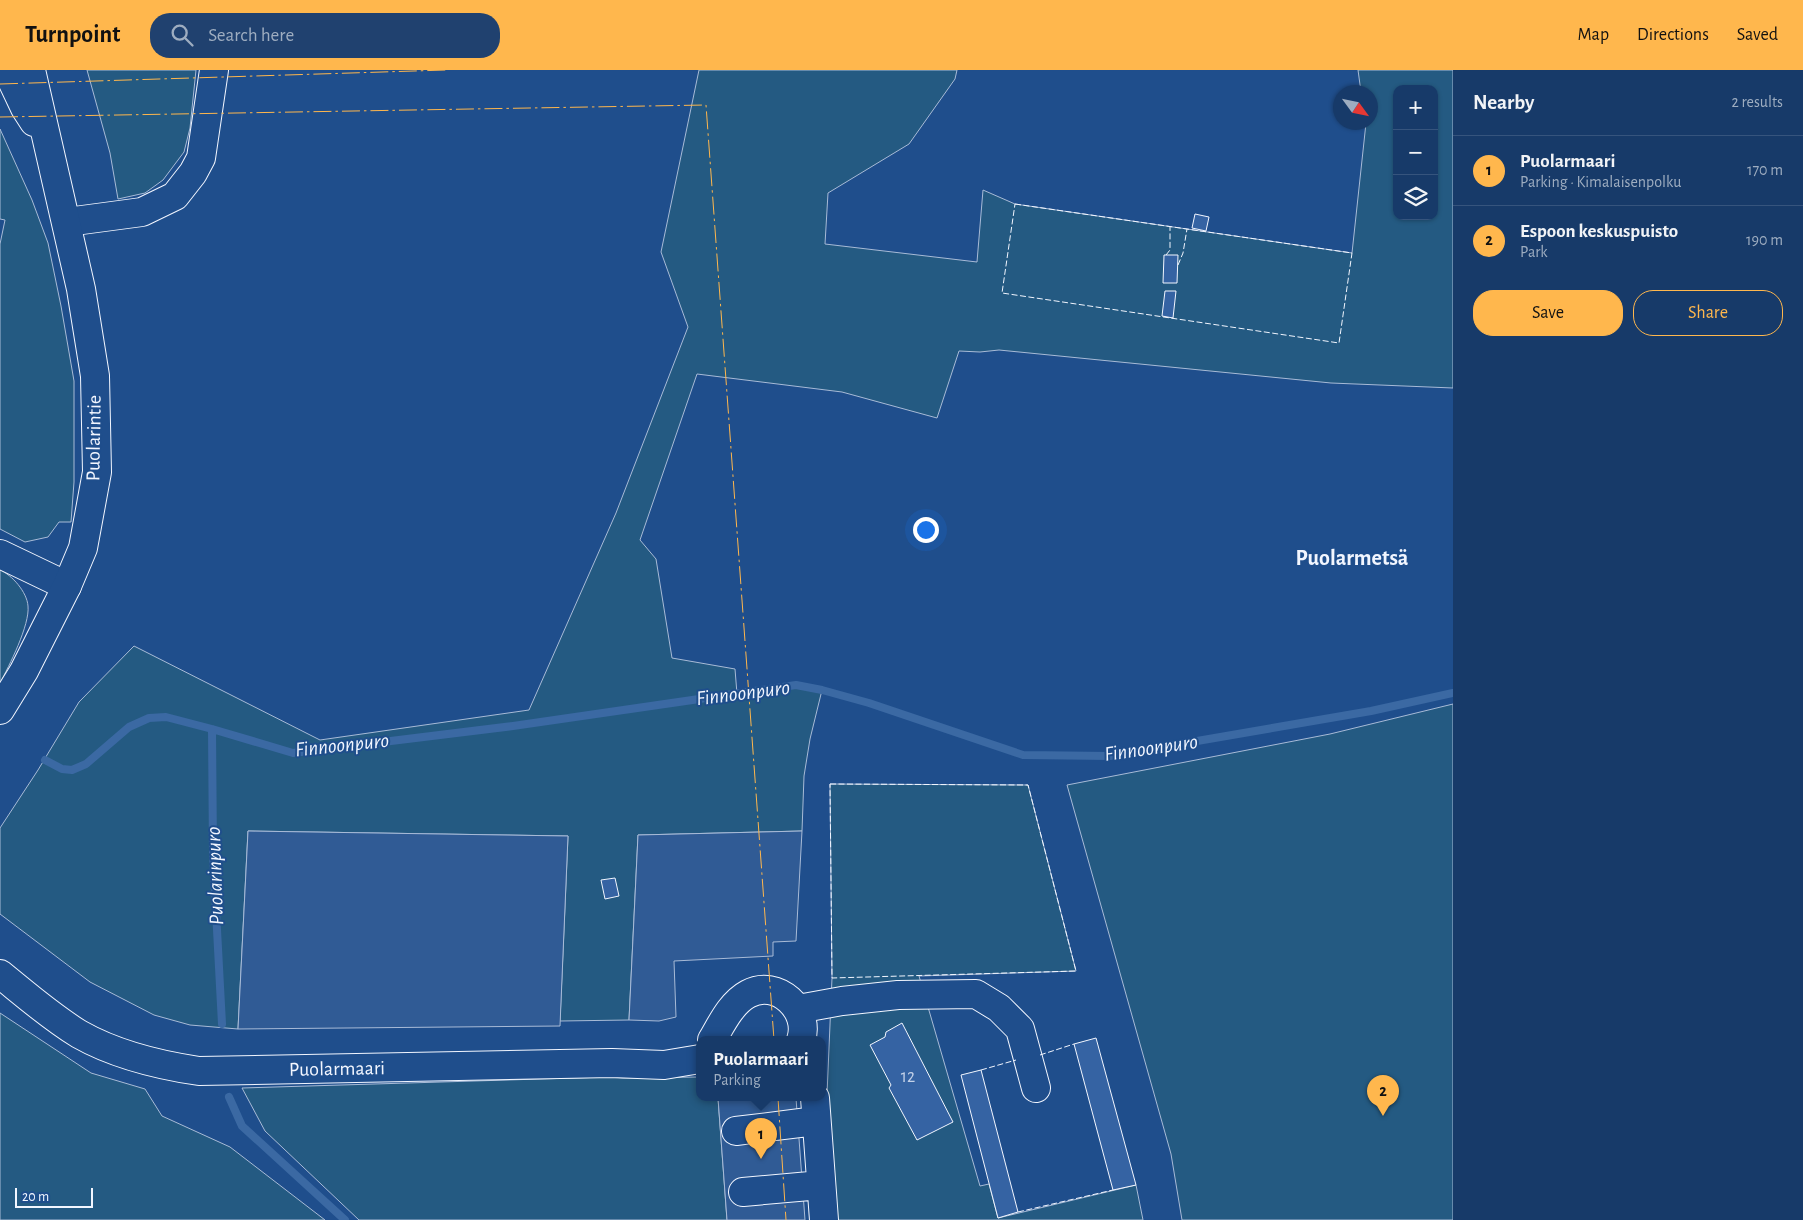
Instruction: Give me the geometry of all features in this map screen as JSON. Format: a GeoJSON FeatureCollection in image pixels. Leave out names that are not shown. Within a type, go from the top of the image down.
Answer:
{"type":"FeatureCollection","features":[{"type":"Feature","properties":{"kind":"street","name":"Puolarintie"},"geometry":{"type":"LineString","coordinates":[[8,70],[25,108],[51,149]]}},
{"type":"Feature","properties":{"kind":"street","name":"Puolarintie"},"geometry":{"type":"LineString","coordinates":[[0,710],[24,670],[67,586],[83,548],[97,472],[95,376],[81,289],[32,70]]}},
{"type":"Feature","properties":{"kind":"street"},"geometry":{"type":"LineString","coordinates":[[67,222],[142,212],[175,196],[193,173],[201,158],[214,70]]}},
{"type":"Feature","properties":{"kind":"street"},"geometry":{"type":"LineString","coordinates":[[0,554],[67,586]]}},
{"type":"Feature","properties":{"kind":"street","name":"Puolarmaari"},"geometry":{"type":"LineString","coordinates":[[0,974],[38,1005],[87,1038],[111,1049],[150,1062],[199,1071],[602,1064],[664,1065],[696,1060]]}},
{"type":"Feature","properties":{"kind":"street"},"geometry":{"type":"LineString","coordinates":[[798,1010],[842,1001],[977,984],[1020,1029],[1036,1088]]}},
{"type":"Feature","properties":{"kind":"street"},"geometry":{"type":"LineString","coordinates":[[715,1036],[738,1002],[749,994],[762,990],[776,992],[789,998],[798,1010],[803,1022],[802,1036]]}},
{"type":"Feature","properties":{"kind":"street"},"geometry":{"type":"LineString","coordinates":[[736,1131],[816,1109],[824,1220]]}},
{"type":"Feature","properties":{"kind":"street"},"geometry":{"type":"LineString","coordinates":[[743,1192],[821,1185]]}},
{"type":"Feature","properties":{"kind":"shaded area"},"geometry":{"type":"Polygon","coordinates":[[[87,70],[196,70],[190,128],[184,152],[163,180],[145,193],[118,199],[110,153],[87,70]]]}},
{"type":"Feature","properties":{"kind":"shaded area"},"geometry":{"type":"Polygon","coordinates":[[[699,70],[957,70],[955,79],[909,144],[828,193],[825,244],[977,262],[983,190],[1015,204],[1352,253],[1365,130],[1378,130],[1378,85],[1360,85],[1358,70],[1453,70],[1453,388],[1331,383],[999,350],[980,352],[959,351],[937,418],[842,392],[697,374],[640,540],[656,559],[672,658],[735,669],[737,694],[796,685],[822,690],[810,739],[804,776],[802,831],[638,835],[629,1020],[560,1021],[568,836],[248,831],[238,1029],[190,1025],[154,1015],[90,982],[0,914],[0,828],[79,702],[134,646],[320,740],[529,710],[616,513],[688,327],[661,252],[699,70]]]}},
{"type":"Feature","properties":{"kind":"shaded area"},"geometry":{"type":"Polygon","coordinates":[[[0,129],[32,200],[48,243],[74,381],[74,482],[71,522],[59,522],[48,537],[25,542],[0,529],[0,244],[5,220],[0,219],[0,129]]]}},
{"type":"Feature","properties":{"kind":"shaded area"},"geometry":{"type":"Polygon","coordinates":[[[0,570],[5,572],[18,585],[25,595],[28,614],[22,634],[0,683],[0,570]]]}},
{"type":"Feature","properties":{"kind":"shaded area"},"geometry":{"type":"Polygon","coordinates":[[[1453,704],[1453,1220],[1182,1220],[1171,1154],[1067,785],[1330,734],[1453,704]]]}},
{"type":"Feature","properties":{"kind":"shaded area"},"geometry":{"type":"Polygon","coordinates":[[[830,784],[1028,785],[1076,971],[919,976],[980,1186],[989,1184],[998,1218],[1136,1185],[1143,1220],[836,1220],[826,1118],[832,978],[830,784]]]}},
{"type":"Feature","properties":{"kind":"shaded area"},"geometry":{"type":"Polygon","coordinates":[[[248,831],[568,836],[560,1026],[238,1029],[248,831]]]}},
{"type":"Feature","properties":{"kind":"shaded area"},"geometry":{"type":"Polygon","coordinates":[[[802,831],[796,941],[773,942],[773,956],[674,961],[676,1017],[659,1021],[629,1020],[638,835],[802,831]]]}},
{"type":"Feature","properties":{"kind":"shaded area"},"geometry":{"type":"Polygon","coordinates":[[[0,1013],[91,1073],[145,1089],[162,1116],[230,1147],[325,1220],[0,1220],[0,1013]]]}},
{"type":"Feature","properties":{"kind":"shaded area"},"geometry":{"type":"Polygon","coordinates":[[[607,1077],[696,1077],[696,1101],[718,1101],[727,1220],[359,1220],[265,1131],[242,1088],[607,1077]]]}},
{"type":"Feature","properties":{"kind":"shaded area"},"geometry":{"type":"Polygon","coordinates":[[[718,1101],[796,1101],[805,1220],[727,1220],[718,1101]]]}},
{"type":"Feature","properties":{"kind":"building"},"geometry":{"type":"Polygon","coordinates":[[[1195,214],[1209,217],[1206,231],[1192,228],[1195,214]]]}},
{"type":"Feature","properties":{"kind":"building"},"geometry":{"type":"Polygon","coordinates":[[[1164,255],[1178,255],[1177,283],[1163,283],[1164,255]]]}},
{"type":"Feature","properties":{"kind":"building"},"geometry":{"type":"Polygon","coordinates":[[[1165,291],[1176,291],[1173,318],[1162,316],[1165,291]]]}},
{"type":"Feature","properties":{"kind":"building"},"geometry":{"type":"Polygon","coordinates":[[[615,878],[619,896],[605,899],[601,880],[615,878]]]}},
{"type":"Feature","properties":{"kind":"building"},"geometry":{"type":"Polygon","coordinates":[[[902,1023],[953,1122],[917,1140],[889,1088],[891,1085],[870,1045],[885,1037],[886,1032],[902,1023]]]}},
{"type":"Feature","properties":{"kind":"building"},"geometry":{"type":"Polygon","coordinates":[[[1096,1038],[1136,1185],[1113,1190],[1074,1044],[1096,1038]]]}},
{"type":"Feature","properties":{"kind":"building"},"geometry":{"type":"Polygon","coordinates":[[[981,1070],[1018,1212],[998,1218],[961,1075],[981,1070]]]}},
{"type":"Feature","properties":{"kind":"waterway","name":"Finnoonpuro"},"geometry":{"type":"LineString","coordinates":[[45,760],[62,769],[72,770],[86,764],[129,727],[149,718],[166,717],[293,753],[513,726],[796,685],[869,703],[1023,755],[1110,756],[1371,711],[1453,693]]}},
{"type":"Feature","properties":{"kind":"waterway","name":"Puolarinpuro"},"geometry":{"type":"LineString","coordinates":[[212,729],[213,854],[222,1024]]}},
{"type":"Feature","properties":{"kind":"waterway","name":"Puolarinpuro"},"geometry":{"type":"LineString","coordinates":[[229,1097],[242,1126],[345,1220]]}},
{"type":"Feature","properties":{"kind":"fence"},"geometry":{"type":"LineString","coordinates":[[1015,204],[1352,253],[1339,343],[1002,293],[1015,204]]}},
{"type":"Feature","properties":{"kind":"fence"},"geometry":{"type":"LineString","coordinates":[[1166,255],[1170,250],[1170,226]]}},
{"type":"Feature","properties":{"kind":"fence"},"geometry":{"type":"LineString","coordinates":[[1178,265],[1183,253],[1187,229]]}},
{"type":"Feature","properties":{"kind":"fence"},"geometry":{"type":"LineString","coordinates":[[830,784],[1028,785],[1076,971],[832,978],[830,784]]}},
{"type":"Feature","properties":{"kind":"fence"},"geometry":{"type":"LineString","coordinates":[[1040,1055],[1074,1044]]}},
{"type":"Feature","properties":{"kind":"fence"},"geometry":{"type":"LineString","coordinates":[[981,1070],[1016,1060]]}},
{"type":"Feature","properties":{"kind":"fence"},"geometry":{"type":"LineString","coordinates":[[1018,1212],[1113,1190]]}},
{"type":"Feature","properties":{"kind":"power"},"geometry":{"type":"LineString","coordinates":[[0,84],[446,70]]}},
{"type":"Feature","properties":{"kind":"power"},"geometry":{"type":"LineString","coordinates":[[0,117],[706,105],[774,1036]]}},
{"type":"Feature","properties":{"kind":"power"},"geometry":{"type":"LineString","coordinates":[[778,1101],[786,1220]]}},
{"type":"Feature","properties":{"kind":"place","name":"Espoon keskuspuisto"},"geometry":{"type":"Point","coordinates":[1383,1116]}},
{"type":"Feature","properties":{"kind":"place","name":"Puolarmaari"},"geometry":{"type":"Point","coordinates":[761,1159]}},
{"type":"Feature","properties":{"kind":"district","name":"Puolarmetsä"},"geometry":{"type":"Point","coordinates":[1352,558]}}]}
